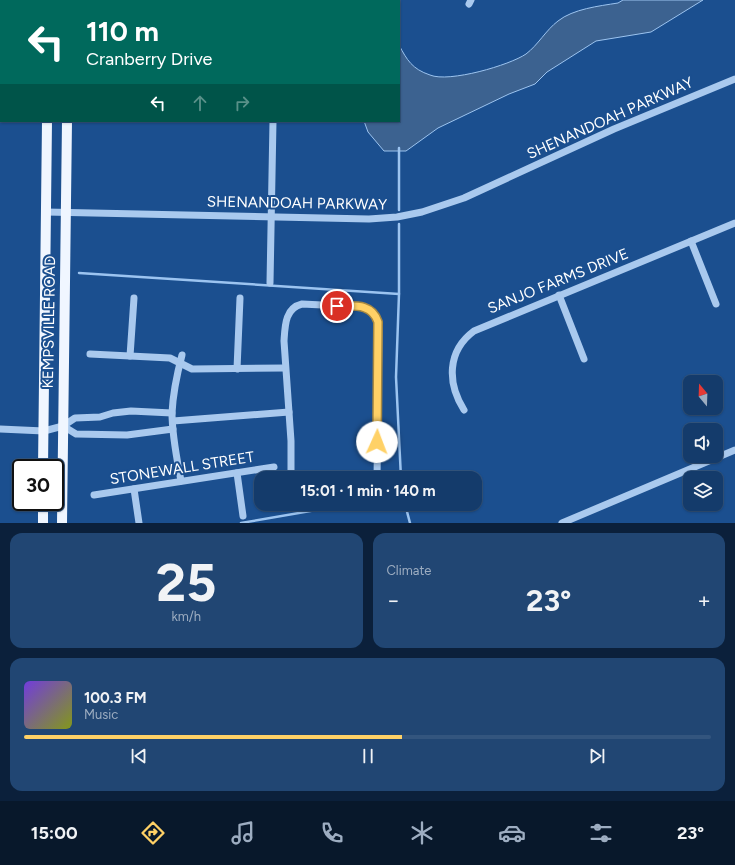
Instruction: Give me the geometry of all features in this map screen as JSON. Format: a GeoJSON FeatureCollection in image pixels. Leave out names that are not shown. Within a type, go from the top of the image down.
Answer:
{"type":"FeatureCollection","features":[{"type":"Feature","properties":{"kind":"main road","name":"KEMPSVILLE ROAD"},"geometry":{"type":"LineString","coordinates":[[43,459],[47,122]]}},
{"type":"Feature","properties":{"kind":"main road","name":"KEMPSVILLE ROAD"},"geometry":{"type":"LineString","coordinates":[[62,523],[67,122]]}},
{"type":"Feature","properties":{"kind":"main road"},"geometry":{"type":"LineString","coordinates":[[43,511],[43,523]]}},
{"type":"Feature","properties":{"kind":"street","name":"SHENANDOAH PARKWAY"},"geometry":{"type":"LineString","coordinates":[[46,212],[369,219],[397,217],[443,206],[486,189],[614,129],[735,79]]}},
{"type":"Feature","properties":{"kind":"street"},"geometry":{"type":"LineString","coordinates":[[270,283],[270,216],[273,122]]}},
{"type":"Feature","properties":{"kind":"street","name":"SANJO FARMS DRIVE"},"geometry":{"type":"LineString","coordinates":[[464,410],[454,389],[452,372],[455,355],[463,341],[474,331],[735,223]]}},
{"type":"Feature","properties":{"kind":"street"},"geometry":{"type":"LineString","coordinates":[[691,241],[716,304]]}},
{"type":"Feature","properties":{"kind":"street"},"geometry":{"type":"LineString","coordinates":[[559,295],[584,359]]}},
{"type":"Feature","properties":{"kind":"street"},"geometry":{"type":"LineString","coordinates":[[130,356],[134,298]]}},
{"type":"Feature","properties":{"kind":"street"},"geometry":{"type":"LineString","coordinates":[[237,369],[240,298]]}},
{"type":"Feature","properties":{"kind":"street"},"geometry":{"type":"LineString","coordinates":[[292,471],[285,368],[285,325],[290,311],[295,306],[302,304],[363,307],[370,309],[376,314],[379,330],[377,471]]}},
{"type":"Feature","properties":{"kind":"street"},"geometry":{"type":"LineString","coordinates":[[90,354],[170,358],[192,369],[285,368]]}},
{"type":"Feature","properties":{"kind":"street"},"geometry":{"type":"LineString","coordinates":[[180,481],[173,429],[173,417],[175,384],[182,355]]}},
{"type":"Feature","properties":{"kind":"street"},"geometry":{"type":"LineString","coordinates":[[0,429],[44,431],[63,426],[75,418],[100,417],[113,413],[131,411],[173,417],[289,412]]}},
{"type":"Feature","properties":{"kind":"street"},"geometry":{"type":"LineString","coordinates":[[63,426],[76,434],[127,435],[173,429]]}},
{"type":"Feature","properties":{"kind":"street"},"geometry":{"type":"LineString","coordinates":[[562,523],[735,450]]}},
{"type":"Feature","properties":{"kind":"street","name":"STONEWALL STREET"},"geometry":{"type":"LineString","coordinates":[[94,495],[274,468]]}},
{"type":"Feature","properties":{"kind":"street"},"geometry":{"type":"LineString","coordinates":[[237,473],[243,516]]}},
{"type":"Feature","properties":{"kind":"street"},"geometry":{"type":"LineString","coordinates":[[134,489],[139,523]]}},
{"type":"Feature","properties":{"kind":"water"},"geometry":{"type":"Polygon","coordinates":[[[623,0],[703,0],[651,32],[596,41],[547,72],[535,84],[509,94],[438,128],[406,151],[384,151],[368,132],[364,122],[400,122],[400,47],[414,67],[424,73],[439,77],[465,75],[494,68],[526,54],[558,21],[564,17],[586,9],[618,3],[623,0]]]}},
{"type":"Feature","properties":{"kind":"waterway"},"geometry":{"type":"LineString","coordinates":[[399,148],[399,210]]}},
{"type":"Feature","properties":{"kind":"waterway"},"geometry":{"type":"LineString","coordinates":[[399,224],[399,294],[396,377],[401,471]]}},
{"type":"Feature","properties":{"kind":"waterway"},"geometry":{"type":"LineString","coordinates":[[79,273],[399,294]]}},
{"type":"Feature","properties":{"kind":"waterway"},"geometry":{"type":"LineString","coordinates":[[241,523],[310,511]]}},
{"type":"Feature","properties":{"kind":"waterway"},"geometry":{"type":"LineString","coordinates":[[407,511],[410,523]]}},
{"type":"Feature","properties":{"kind":"route"},"geometry":{"type":"LineString","coordinates":[[337,306],[363,307],[370,309],[376,314],[379,330],[377,442]]}}]}
